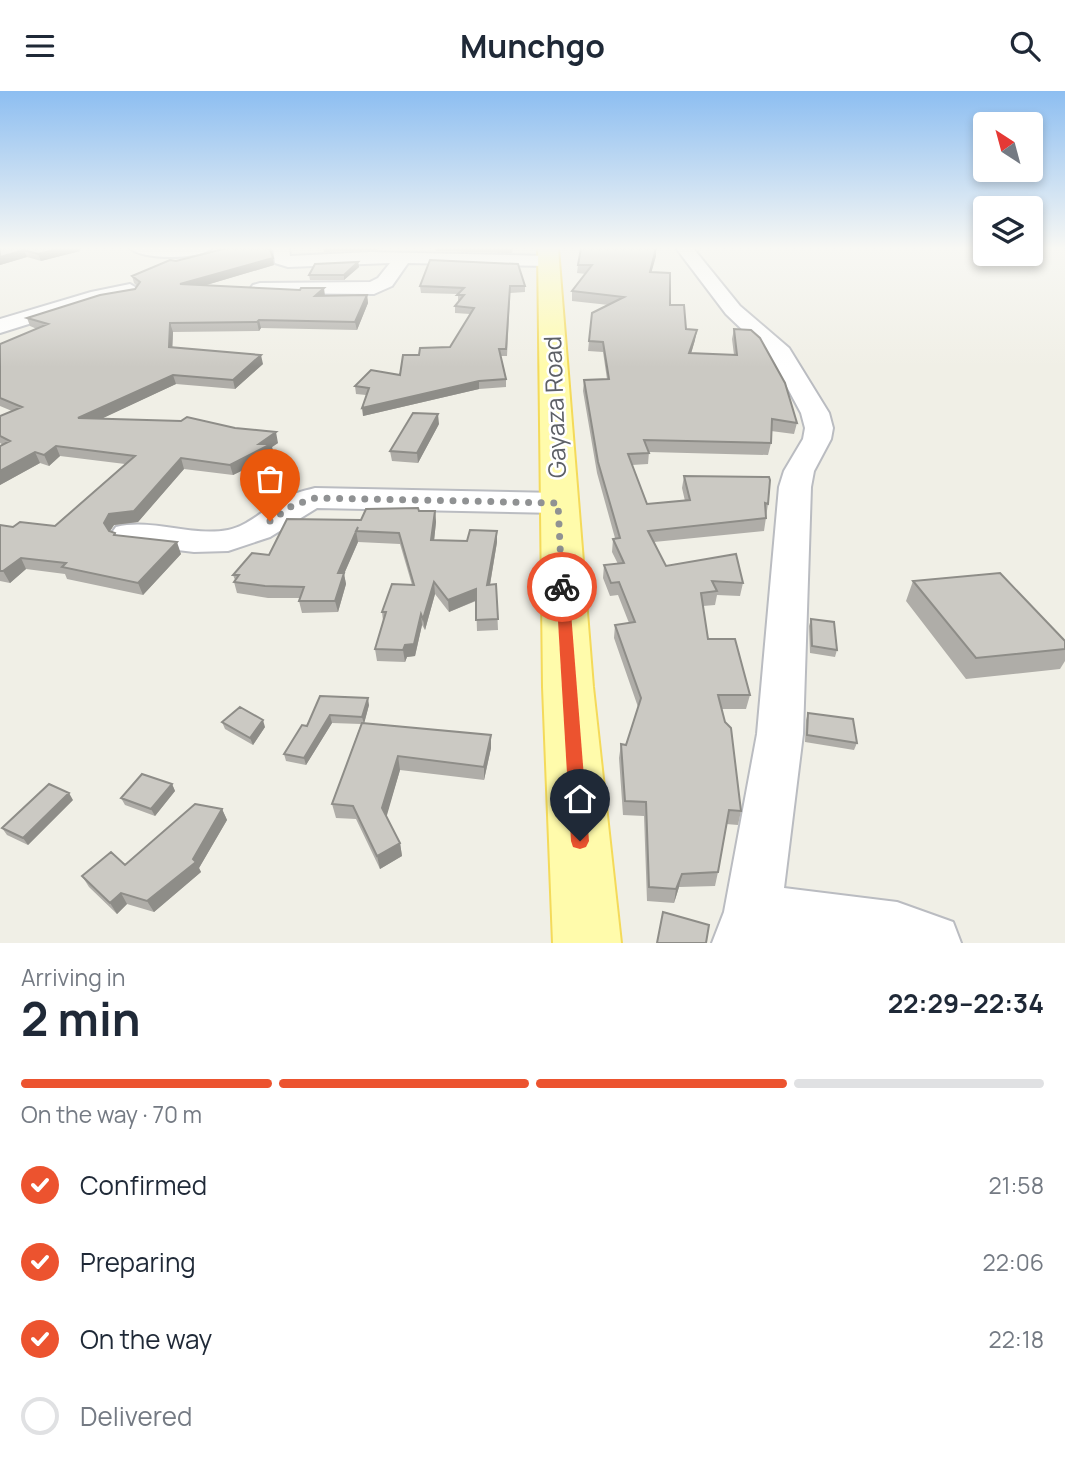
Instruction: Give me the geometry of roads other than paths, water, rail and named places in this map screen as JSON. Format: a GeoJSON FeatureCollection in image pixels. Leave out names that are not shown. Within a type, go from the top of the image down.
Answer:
{"type":"FeatureCollection","features":[{"type":"Feature","properties":{"kind":"main road","name":"Gayaza Road"},"geometry":{"type":"LineString","coordinates":[[549,288],[558,503],[587,943]]}},
{"type":"Feature","properties":{"kind":"street"},"geometry":{"type":"LineString","coordinates":[[260,289],[374,288]]}},
{"type":"Feature","properties":{"kind":"street"},"geometry":{"type":"LineString","coordinates":[[715,288],[733,310],[781,353],[818,421],[817,439],[799,471],[795,487],[780,734],[746,927],[897,931],[932,943]]}},
{"type":"Feature","properties":{"kind":"street"},"geometry":{"type":"LineString","coordinates":[[0,326],[102,295],[130,290]]}},
{"type":"Feature","properties":{"kind":"street"},"geometry":{"type":"LineString","coordinates":[[128,534],[203,542],[229,541],[260,529],[292,506],[315,498],[558,503]]}}]}
